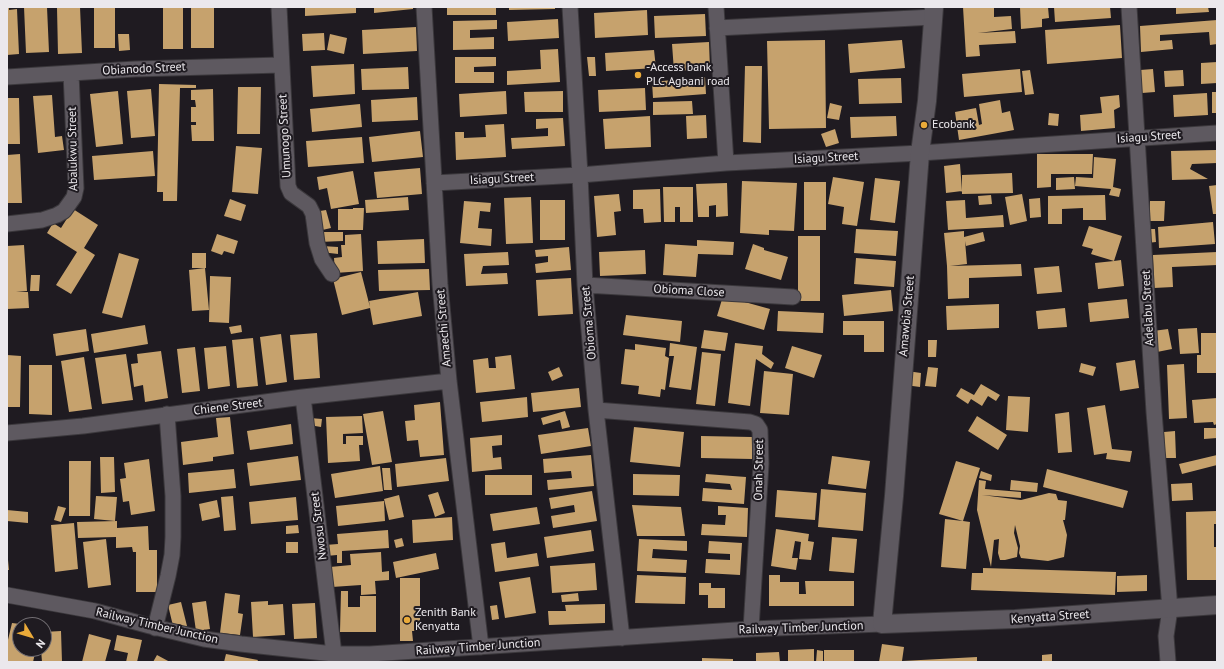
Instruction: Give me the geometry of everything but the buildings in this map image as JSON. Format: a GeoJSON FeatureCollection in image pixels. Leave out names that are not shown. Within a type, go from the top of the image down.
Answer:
{"type":"FeatureCollection","features":[{"type":"Feature","properties":{"kind":"street","name":"Umunogo Street"},"geometry":{"type":"LineString","coordinates":[[279,7],[288,186],[291,193],[309,206],[313,214],[317,243],[322,259],[332,274]]}},
{"type":"Feature","properties":{"kind":"street","name":"Amaechi Street"},"geometry":{"type":"LineString","coordinates":[[424,7],[440,284],[449,381],[481,647]]}},
{"type":"Feature","properties":{"kind":"street","name":"Obioma Street"},"geometry":{"type":"LineString","coordinates":[[570,7],[585,285],[596,410],[622,638]]}},
{"type":"Feature","properties":{"kind":"street"},"geometry":{"type":"LineString","coordinates":[[716,7],[726,163]]}},
{"type":"Feature","properties":{"kind":"street","name":"Adelabu Street"},"geometry":{"type":"LineString","coordinates":[[1129,7],[1154,412],[1170,608],[1166,636],[1168,662]]}},
{"type":"Feature","properties":{"kind":"street"},"geometry":{"type":"LineString","coordinates":[[717,28],[934,12]]}},
{"type":"Feature","properties":{"kind":"street","name":"Amawbia Street"},"geometry":{"type":"LineString","coordinates":[[882,624],[894,496],[920,153],[927,101],[934,12]]}},
{"type":"Feature","properties":{"kind":"street","name":"Obianodo Street"},"geometry":{"type":"LineString","coordinates":[[7,77],[150,69],[281,65]]}},
{"type":"Feature","properties":{"kind":"street","name":"Abalukwu Street"},"geometry":{"type":"LineString","coordinates":[[7,224],[42,220],[57,215],[64,211],[74,198],[76,188],[71,73]]}},
{"type":"Feature","properties":{"kind":"street","name":"Isiagu Street"},"geometry":{"type":"LineString","coordinates":[[434,183],[580,175],[726,163],[920,153],[1217,133]]}},
{"type":"Feature","properties":{"kind":"street","name":"Obioma Close"},"geometry":{"type":"LineString","coordinates":[[585,285],[793,297]]}},
{"type":"Feature","properties":{"kind":"street","name":"Chiene Street"},"geometry":{"type":"LineString","coordinates":[[7,433],[83,426],[303,397],[449,381]]}},
{"type":"Feature","properties":{"kind":"street","name":"Nwosu Street"},"geometry":{"type":"LineString","coordinates":[[303,397],[334,654]]}},
{"type":"Feature","properties":{"kind":"street","name":"Onah Street"},"geometry":{"type":"LineString","coordinates":[[596,410],[750,422],[756,424],[760,430],[761,464],[751,629]]}},
{"type":"Feature","properties":{"kind":"street"},"geometry":{"type":"LineString","coordinates":[[155,628],[172,555],[173,496],[167,414]]}},
{"type":"Feature","properties":{"kind":"street","name":"Railway Timber Junction"},"geometry":{"type":"LineString","coordinates":[[7,595],[95,611],[155,628],[204,639],[334,654],[370,654],[751,629],[882,624]]}},
{"type":"Feature","properties":{"kind":"street","name":"Kenyatta Street"},"geometry":{"type":"LineString","coordinates":[[882,624],[1015,619],[1217,605]]}},
{"type":"Feature","properties":{"kind":"place","name":"-Access bank PLC Agbani road"},"geometry":{"type":"Point","coordinates":[638,75]}},
{"type":"Feature","properties":{"kind":"place","name":"Ecobank"},"geometry":{"type":"Point","coordinates":[924,125]}},
{"type":"Feature","properties":{"kind":"place","name":"Zenith Bank Kenyatta"},"geometry":{"type":"Point","coordinates":[407,620]}}]}
